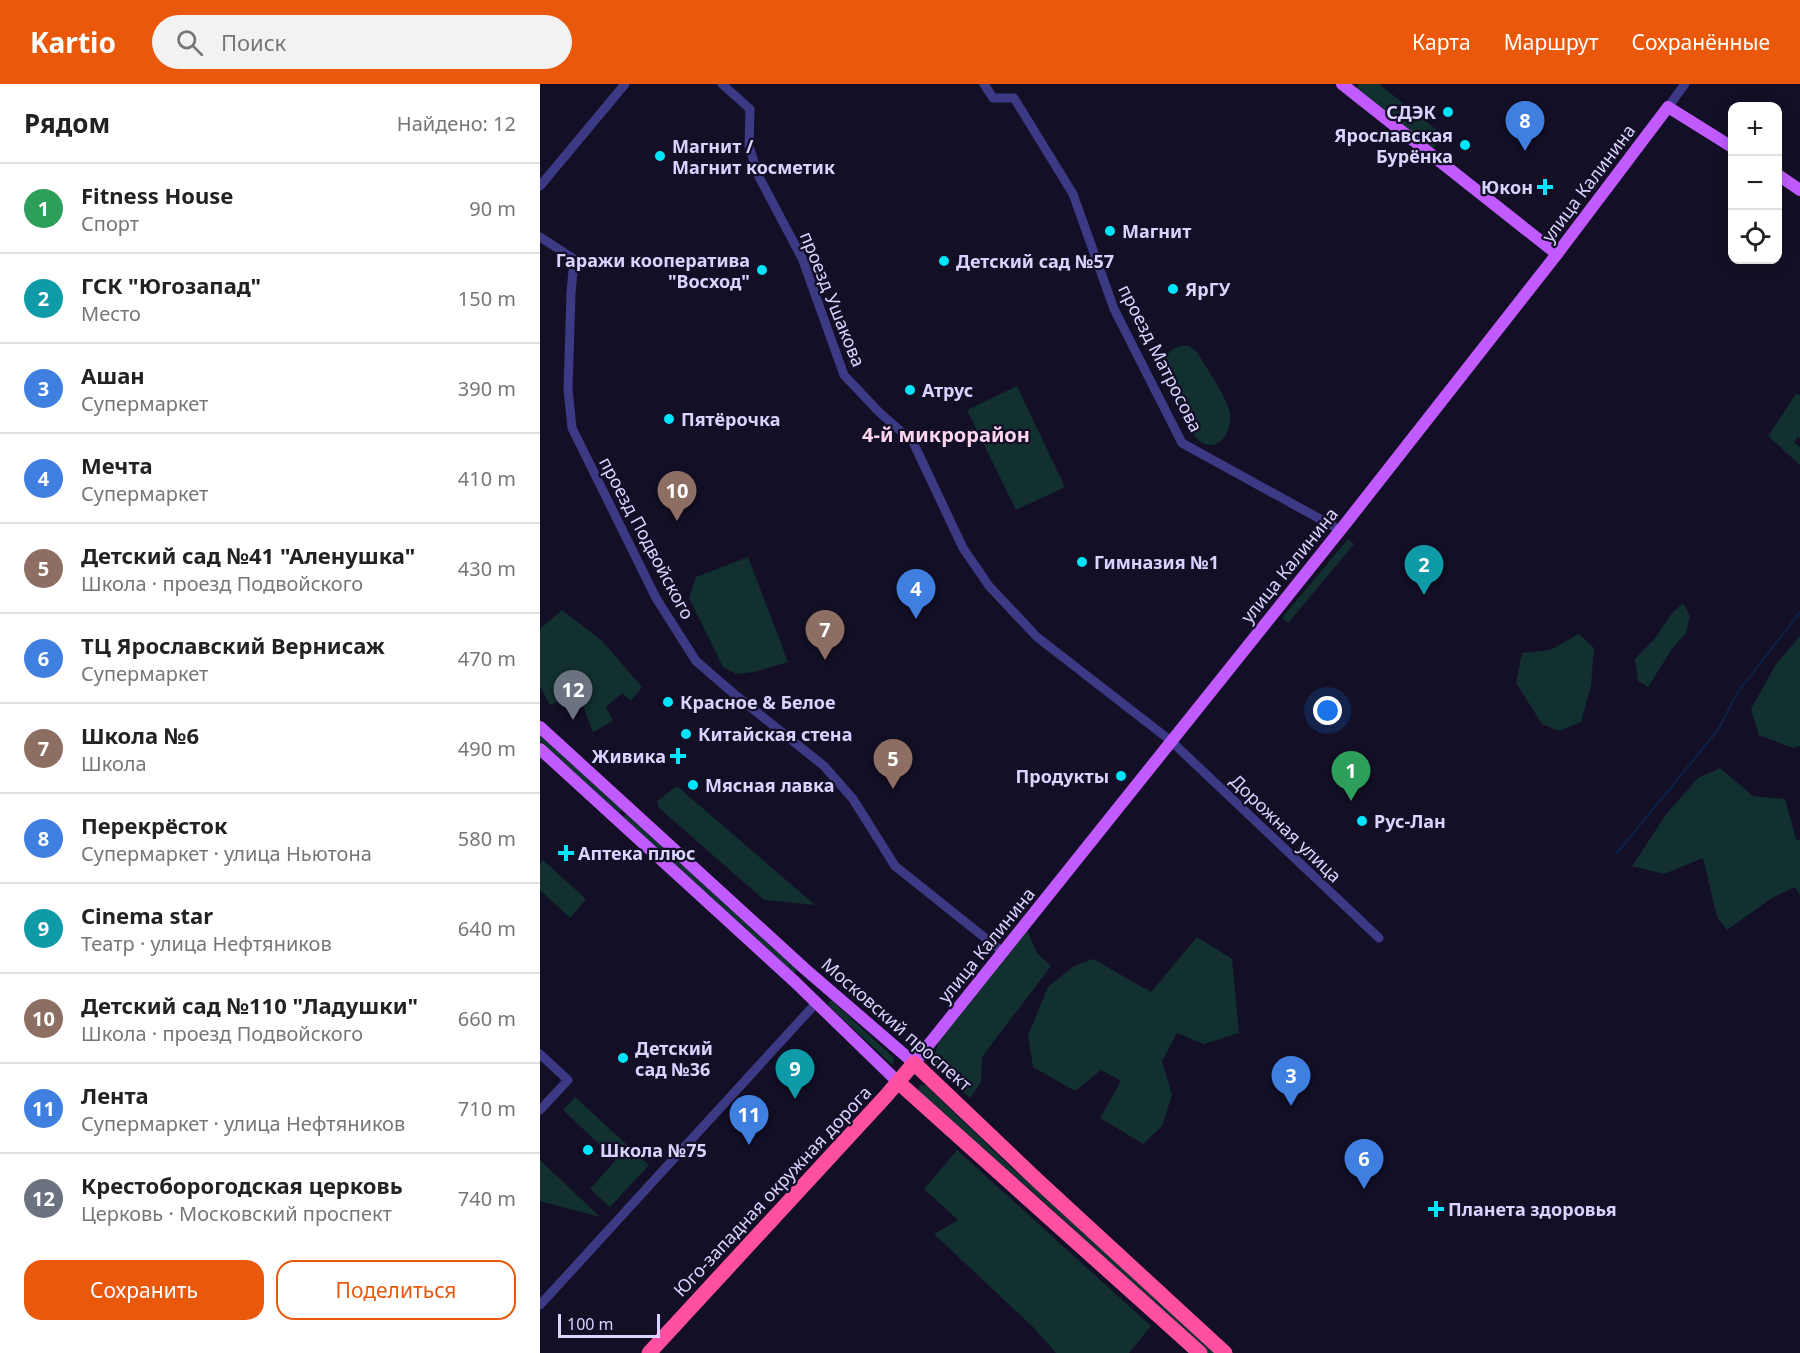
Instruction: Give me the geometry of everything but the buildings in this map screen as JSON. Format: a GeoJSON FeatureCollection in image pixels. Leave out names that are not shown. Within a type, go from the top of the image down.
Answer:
{"type":"FeatureCollection","features":[{"type":"Feature","properties":{"kind":"highway","name":"Юго-западная окружная дорога"},"geometry":{"type":"LineString","coordinates":[[649,1353],[914,1063]]}},
{"type":"Feature","properties":{"kind":"highway","name":"Московский проспект"},"geometry":{"type":"LineString","coordinates":[[914,1063],[1225,1353]]}},
{"type":"Feature","properties":{"kind":"highway","name":"Московский проспект"},"geometry":{"type":"LineString","coordinates":[[898,1082],[1200,1353]]}},
{"type":"Feature","properties":{"kind":"main road"},"geometry":{"type":"LineString","coordinates":[[1342,84],[1557,254]]}},
{"type":"Feature","properties":{"kind":"main road","name":"улица Калинина"},"geometry":{"type":"LineString","coordinates":[[914,1063],[1340,530],[1557,254],[1668,106]]}},
{"type":"Feature","properties":{"kind":"main road"},"geometry":{"type":"LineString","coordinates":[[1668,106],[1728,144]]}},
{"type":"Feature","properties":{"kind":"main road"},"geometry":{"type":"LineString","coordinates":[[1782,179],[1800,190]]}},
{"type":"Feature","properties":{"kind":"main road","name":"Московский проспект"},"geometry":{"type":"LineString","coordinates":[[540,727],[805,969],[914,1063]]}},
{"type":"Feature","properties":{"kind":"main road","name":"Московский проспект"},"geometry":{"type":"LineString","coordinates":[[540,749],[817,1002],[898,1082]]}},
{"type":"Feature","properties":{"kind":"main road"},"geometry":{"type":"LineString","coordinates":[[794,981],[805,969]]}},
{"type":"Feature","properties":{"kind":"main road"},"geometry":{"type":"LineString","coordinates":[[817,1002],[829,990]]}},
{"type":"Feature","properties":{"kind":"street"},"geometry":{"type":"LineString","coordinates":[[540,186],[626,84]]}},
{"type":"Feature","properties":{"kind":"street","name":"проезд Ушакова"},"geometry":{"type":"LineString","coordinates":[[722,84],[750,109],[749,146],[758,175],[802,258],[844,375],[879,412],[913,442],[963,548],[989,586],[1037,637],[1171,741]]}},
{"type":"Feature","properties":{"kind":"street","name":"проезд Матросова"},"geometry":{"type":"LineString","coordinates":[[984,84],[993,98],[1014,98],[1073,194],[1114,309],[1182,443],[1340,530]]}},
{"type":"Feature","properties":{"kind":"street","name":"улица Калинина"},"geometry":{"type":"LineString","coordinates":[[1668,106],[1685,84]]}},
{"type":"Feature","properties":{"kind":"street","name":"проезд Подвойского"},"geometry":{"type":"LineString","coordinates":[[540,237],[574,259],[568,389],[572,428],[656,598],[670,621],[696,660],[733,693],[824,766],[853,799],[895,866],[1004,952]]}},
{"type":"Feature","properties":{"kind":"street","name":"Дорожная улица"},"geometry":{"type":"LineString","coordinates":[[1171,741],[1379,938]]}},
{"type":"Feature","properties":{"kind":"street"},"geometry":{"type":"LineString","coordinates":[[540,1305],[817,1002]]}},
{"type":"Feature","properties":{"kind":"street"},"geometry":{"type":"LineString","coordinates":[[540,1054],[568,1080],[540,1110]]}},
{"type":"Feature","properties":{"kind":"green space"},"geometry":{"type":"Polygon","coordinates":[[[1359,84],[1379,84],[1443,135],[1433,149],[1355,90],[1359,84]]]}},
{"type":"Feature","properties":{"kind":"green space"},"geometry":{"type":"Polygon","coordinates":[[[1180,346],[1189,346],[1197,352],[1229,409],[1230,424],[1224,438],[1219,443],[1206,444],[1198,440],[1167,382],[1163,365],[1165,358],[1170,351],[1180,346]]]}},
{"type":"Feature","properties":{"kind":"green space"},"geometry":{"type":"Polygon","coordinates":[[[1017,386],[1065,487],[1016,510],[967,410],[1017,386]]]}},
{"type":"Feature","properties":{"kind":"green space"},"geometry":{"type":"Polygon","coordinates":[[[1796,394],[1800,395],[1800,438],[1797,437],[1794,442],[1800,447],[1800,465],[1768,436],[1796,394]]]}},
{"type":"Feature","properties":{"kind":"green space"},"geometry":{"type":"Polygon","coordinates":[[[1348,539],[1354,544],[1288,623],[1282,618],[1348,539]]]}},
{"type":"Feature","properties":{"kind":"green space"},"geometry":{"type":"Polygon","coordinates":[[[748,557],[788,662],[754,672],[736,674],[723,667],[689,598],[696,577],[748,557]]]}},
{"type":"Feature","properties":{"kind":"green space"},"geometry":{"type":"Polygon","coordinates":[[[1683,603],[1690,616],[1686,633],[1672,649],[1648,687],[1638,681],[1635,659],[1656,637],[1672,613],[1683,603]]]}},
{"type":"Feature","properties":{"kind":"green space"},"geometry":{"type":"Polygon","coordinates":[[[562,610],[602,641],[642,687],[631,701],[622,693],[606,707],[613,721],[593,732],[578,692],[550,705],[540,686],[540,629],[562,610]]]}},
{"type":"Feature","properties":{"kind":"green space"},"geometry":{"type":"Polygon","coordinates":[[[1579,634],[1594,648],[1591,685],[1581,722],[1559,731],[1542,724],[1516,683],[1522,653],[1550,650],[1579,634]]]}},
{"type":"Feature","properties":{"kind":"green space"},"geometry":{"type":"Polygon","coordinates":[[[1800,636],[1800,746],[1793,748],[1759,735],[1751,709],[1776,664],[1800,636]]]}},
{"type":"Feature","properties":{"kind":"green space"},"geometry":{"type":"Polygon","coordinates":[[[540,735],[622,810],[619,813],[540,741],[540,735]]]}},
{"type":"Feature","properties":{"kind":"green space"},"geometry":{"type":"Polygon","coordinates":[[[1720,768],[1753,796],[1785,799],[1796,839],[1800,841],[1800,895],[1795,887],[1772,898],[1727,930],[1717,917],[1703,858],[1664,874],[1632,866],[1667,813],[1698,778],[1720,768]]]}},
{"type":"Feature","properties":{"kind":"green space"},"geometry":{"type":"Polygon","coordinates":[[[677,786],[815,905],[764,900],[659,808],[657,801],[677,786]]]}},
{"type":"Feature","properties":{"kind":"green space"},"geometry":{"type":"Polygon","coordinates":[[[626,814],[797,970],[794,973],[623,817],[626,814]]]}},
{"type":"Feature","properties":{"kind":"green space"},"geometry":{"type":"Polygon","coordinates":[[[543,860],[586,899],[570,918],[540,890],[540,864],[543,860]]]}},
{"type":"Feature","properties":{"kind":"green space"},"geometry":{"type":"Polygon","coordinates":[[[1027,930],[1037,953],[1051,966],[982,1057],[981,1082],[970,1098],[932,1065],[939,1040],[1027,930]]]}},
{"type":"Feature","properties":{"kind":"green space"},"geometry":{"type":"Polygon","coordinates":[[[1197,937],[1232,959],[1239,1033],[1204,1044],[1177,1033],[1162,1061],[1172,1095],[1162,1126],[1143,1144],[1100,1118],[1121,1081],[1101,1070],[1075,1091],[1033,1067],[1028,1036],[1048,987],[1074,966],[1093,959],[1151,992],[1197,937]]]}},
{"type":"Feature","properties":{"kind":"green space"},"geometry":{"type":"Polygon","coordinates":[[[829,1001],[832,1001],[894,1058],[893,1064],[828,1005],[829,1001]]]}},
{"type":"Feature","properties":{"kind":"green space"},"geometry":{"type":"Polygon","coordinates":[[[920,1085],[929,1088],[997,1154],[1216,1353],[1208,1353],[1043,1201],[923,1096],[918,1089],[920,1085]]]}},
{"type":"Feature","properties":{"kind":"green space"},"geometry":{"type":"Polygon","coordinates":[[[575,1097],[649,1165],[610,1207],[590,1189],[616,1160],[563,1110],[575,1097]]]}},
{"type":"Feature","properties":{"kind":"green space"},"geometry":{"type":"Polygon","coordinates":[[[957,1150],[1151,1326],[1129,1353],[1056,1353],[1033,1327],[934,1234],[958,1220],[924,1189],[957,1150]]]}},
{"type":"Feature","properties":{"kind":"green space"},"geometry":{"type":"Polygon","coordinates":[[[540,1160],[600,1217],[540,1201],[540,1160]]]}},
{"type":"Feature","properties":{"kind":"waterway"},"geometry":{"type":"LineString","coordinates":[[1617,853],[1718,730],[1737,693],[1800,612]]}},
{"type":"Feature","properties":{"kind":"place","name":"СДЭК"},"geometry":{"type":"Point","coordinates":[1448,112]}},
{"type":"Feature","properties":{"kind":"place","name":"Ярославская Бурёнка"},"geometry":{"type":"Point","coordinates":[1465,145]}},
{"type":"Feature","properties":{"kind":"place","name":"Перекрёсток"},"geometry":{"type":"Point","coordinates":[1525,151]}},
{"type":"Feature","properties":{"kind":"place","name":"Магнит / Магнит косметик"},"geometry":{"type":"Point","coordinates":[660,156]}},
{"type":"Feature","properties":{"kind":"place","name":"Юкон"},"geometry":{"type":"Point","coordinates":[1545,187]}},
{"type":"Feature","properties":{"kind":"place","name":"Магнит"},"geometry":{"type":"Point","coordinates":[1110,231]}},
{"type":"Feature","properties":{"kind":"place","name":"Детский сад №57"},"geometry":{"type":"Point","coordinates":[944,261]}},
{"type":"Feature","properties":{"kind":"place","name":"Гаражи кооператива \"Восход\""},"geometry":{"type":"Point","coordinates":[762,270]}},
{"type":"Feature","properties":{"kind":"place","name":"ЯрГУ"},"geometry":{"type":"Point","coordinates":[1173,289]}},
{"type":"Feature","properties":{"kind":"place","name":"Атрус"},"geometry":{"type":"Point","coordinates":[910,390]}},
{"type":"Feature","properties":{"kind":"place","name":"Пятёрочка"},"geometry":{"type":"Point","coordinates":[669,419]}},
{"type":"Feature","properties":{"kind":"place","name":"Детский сад №110 \"Ладушки\""},"geometry":{"type":"Point","coordinates":[677,521]}},
{"type":"Feature","properties":{"kind":"place","name":"Гимназия №1"},"geometry":{"type":"Point","coordinates":[1082,562]}},
{"type":"Feature","properties":{"kind":"place","name":"ГСК \"Югозапад\""},"geometry":{"type":"Point","coordinates":[1424,595]}},
{"type":"Feature","properties":{"kind":"place","name":"Мечта"},"geometry":{"type":"Point","coordinates":[916,619]}},
{"type":"Feature","properties":{"kind":"place","name":"Школа №6"},"geometry":{"type":"Point","coordinates":[825,660]}},
{"type":"Feature","properties":{"kind":"place","name":"Красное & Белое"},"geometry":{"type":"Point","coordinates":[668,702]}},
{"type":"Feature","properties":{"kind":"place","name":"Крестоборогодская церковь"},"geometry":{"type":"Point","coordinates":[573,720]}},
{"type":"Feature","properties":{"kind":"place","name":"Китайская стена"},"geometry":{"type":"Point","coordinates":[686,734]}},
{"type":"Feature","properties":{"kind":"place","name":"Живика"},"geometry":{"type":"Point","coordinates":[678,756]}},
{"type":"Feature","properties":{"kind":"place","name":"Продукты"},"geometry":{"type":"Point","coordinates":[1121,776]}},
{"type":"Feature","properties":{"kind":"place","name":"Мясная лавка"},"geometry":{"type":"Point","coordinates":[693,785]}},
{"type":"Feature","properties":{"kind":"place","name":"Детский сад №41 \"Аленушка\""},"geometry":{"type":"Point","coordinates":[893,789]}},
{"type":"Feature","properties":{"kind":"place","name":"Fitness House"},"geometry":{"type":"Point","coordinates":[1351,801]}},
{"type":"Feature","properties":{"kind":"place","name":"Рус-Лан"},"geometry":{"type":"Point","coordinates":[1362,821]}},
{"type":"Feature","properties":{"kind":"place","name":"Аптека плюс"},"geometry":{"type":"Point","coordinates":[566,853]}},
{"type":"Feature","properties":{"kind":"place","name":"Детский сад №36"},"geometry":{"type":"Point","coordinates":[623,1058]}},
{"type":"Feature","properties":{"kind":"place","name":"Cinema star"},"geometry":{"type":"Point","coordinates":[795,1099]}},
{"type":"Feature","properties":{"kind":"place","name":"Ашан"},"geometry":{"type":"Point","coordinates":[1291,1106]}},
{"type":"Feature","properties":{"kind":"place","name":"Лента"},"geometry":{"type":"Point","coordinates":[749,1145]}},
{"type":"Feature","properties":{"kind":"place","name":"Школа №75"},"geometry":{"type":"Point","coordinates":[588,1150]}},
{"type":"Feature","properties":{"kind":"place","name":"ТЦ Ярославский Вернисаж"},"geometry":{"type":"Point","coordinates":[1364,1189]}},
{"type":"Feature","properties":{"kind":"place","name":"Планета здоровья"},"geometry":{"type":"Point","coordinates":[1436,1209]}},
{"type":"Feature","properties":{"kind":"district","name":"4-й микрорайон"},"geometry":{"type":"Point","coordinates":[946,434]}}]}
